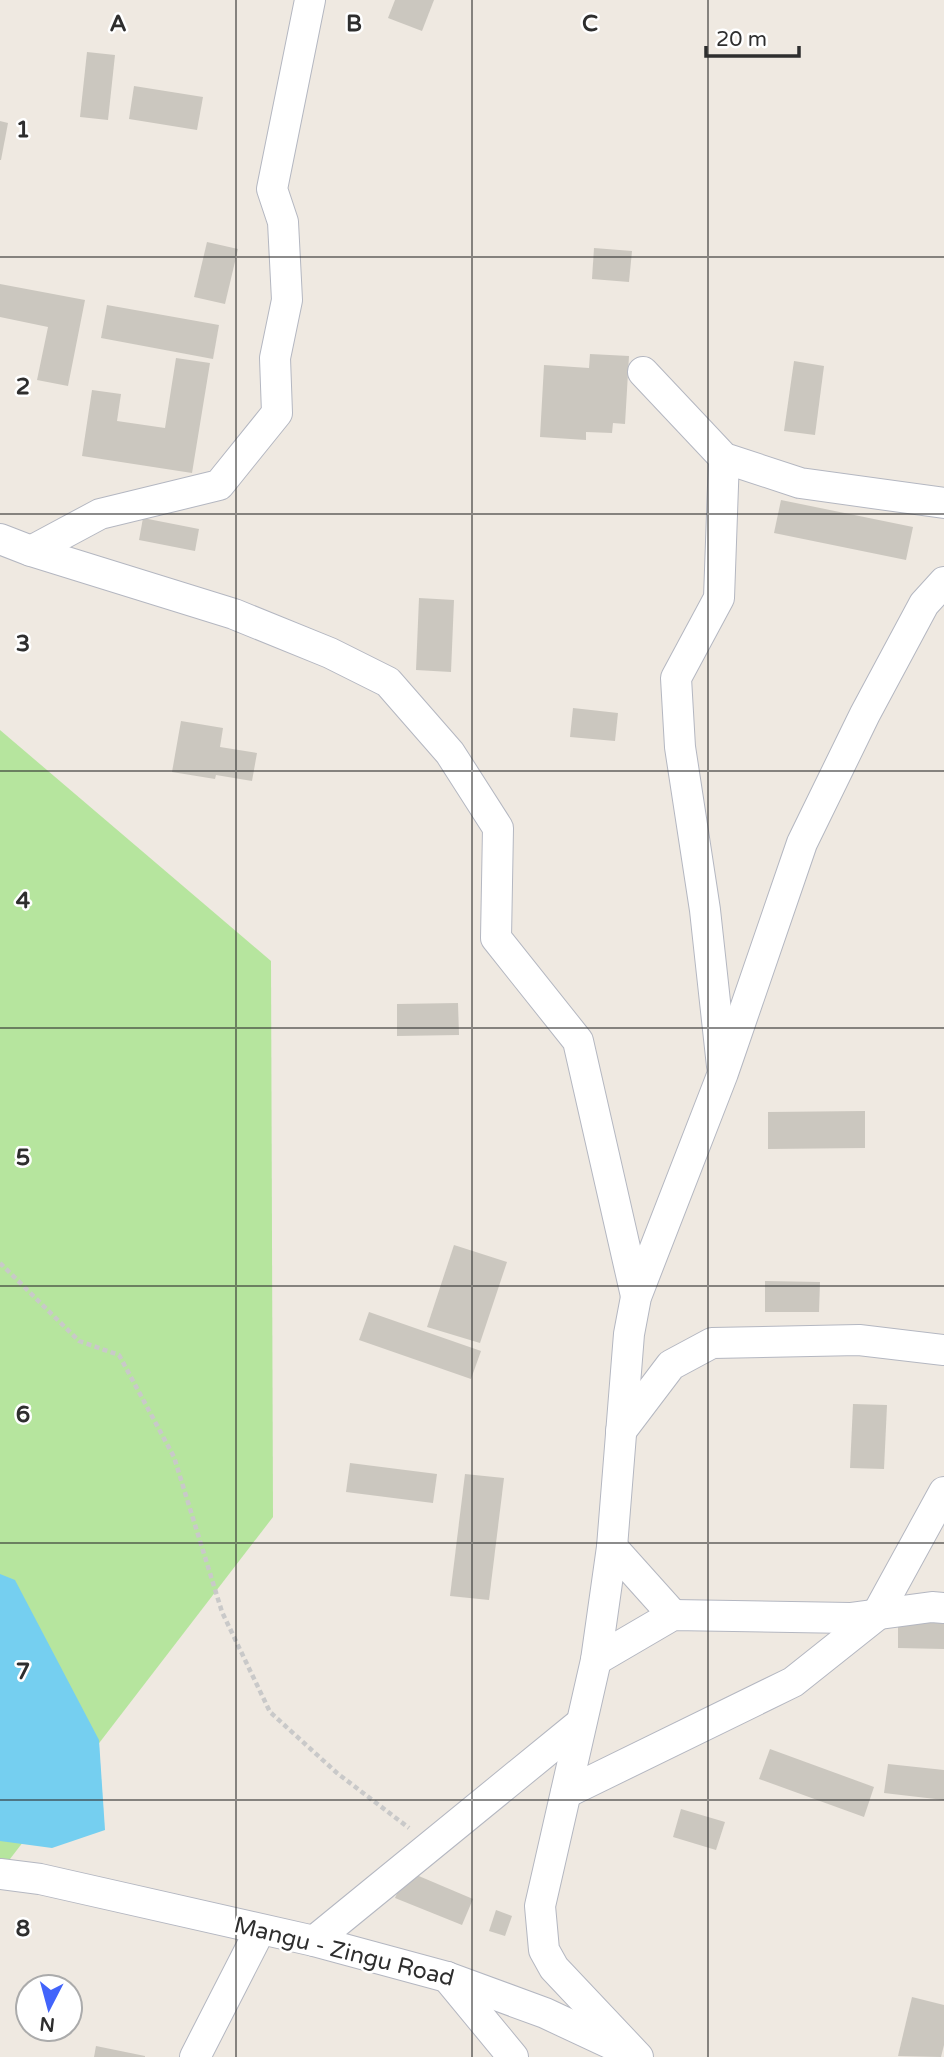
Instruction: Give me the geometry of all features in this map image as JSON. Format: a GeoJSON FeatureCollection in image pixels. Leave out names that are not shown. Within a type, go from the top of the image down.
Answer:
{"type":"FeatureCollection","features":[{"type":"Feature","properties":{"kind":"street"},"geometry":{"type":"LineString","coordinates":[[31,551],[100,514],[219,485],[277,413],[275,358],[288,300],[283,222],[272,189],[310,0]]}},
{"type":"Feature","properties":{"kind":"street"},"geometry":{"type":"LineString","coordinates":[[643,372],[724,458],[800,483],[944,503]]}},
{"type":"Feature","properties":{"kind":"street"},"geometry":{"type":"LineString","coordinates":[[723,1073],[705,910],[680,747],[676,678],[719,597],[724,458]]}},
{"type":"Feature","properties":{"kind":"street"},"geometry":{"type":"LineString","coordinates":[[0,539],[234,614],[330,653],[388,682],[450,753],[498,828],[496,938],[578,1041],[636,1297]]}},
{"type":"Feature","properties":{"kind":"street"},"geometry":{"type":"LineString","coordinates":[[638,2057],[554,1968],[544,1950],[540,1906],[596,1660],[612,1548],[629,1334],[636,1297],[723,1073],[802,843],[864,713],[924,604],[944,582]]}},
{"type":"Feature","properties":{"kind":"street"},"geometry":{"type":"LineString","coordinates":[[621,1431],[671,1365],[712,1343],[859,1340],[944,1350]]}},
{"type":"Feature","properties":{"kind":"street"},"geometry":{"type":"LineString","coordinates":[[566,1793],[793,1682],[876,1616],[944,1492]]}},
{"type":"Feature","properties":{"kind":"street"},"geometry":{"type":"LineString","coordinates":[[612,1548],[673,1615]]}},
{"type":"Feature","properties":{"kind":"street"},"geometry":{"type":"LineString","coordinates":[[596,1660],[673,1615],[850,1618],[932,1607],[944,1608]]}},
{"type":"Feature","properties":{"kind":"street"},"geometry":{"type":"LineString","coordinates":[[314,1941],[581,1723]]}},
{"type":"Feature","properties":{"kind":"street","name":"Mangu - Zingu Road"},"geometry":{"type":"LineString","coordinates":[[0,1874],[40,1879],[314,1941],[447,1976],[545,2013],[638,2057]]}},
{"type":"Feature","properties":{"kind":"street"},"geometry":{"type":"LineString","coordinates":[[195,2057],[260,1930]]}},
{"type":"Feature","properties":{"kind":"street"},"geometry":{"type":"LineString","coordinates":[[447,1976],[513,2057]]}},
{"type":"Feature","properties":{"kind":"path"},"geometry":{"type":"LineString","coordinates":[[0,1263],[79,1341],[119,1355],[174,1457],[222,1612],[270,1712],[337,1773],[432,1845]]}},
{"type":"Feature","properties":{"kind":"green space"},"geometry":{"type":"Polygon","coordinates":[[[0,730],[271,961],[273,1517],[0,1872],[0,730]]]}},
{"type":"Feature","properties":{"kind":"water"},"geometry":{"type":"Polygon","coordinates":[[[0,1574],[15,1580],[99,1740],[105,1830],[52,1848],[0,1841],[0,1574]]]}},
{"type":"Feature","properties":{"kind":"building"},"geometry":{"type":"Polygon","coordinates":[[[395,0],[434,0],[422,31],[388,18],[395,0]]]}},
{"type":"Feature","properties":{"kind":"building"},"geometry":{"type":"Polygon","coordinates":[[[87,52],[115,55],[108,120],[80,117],[87,52]]]}},
{"type":"Feature","properties":{"kind":"building"},"geometry":{"type":"Polygon","coordinates":[[[134,86],[203,97],[197,130],[129,119],[134,86]]]}},
{"type":"Feature","properties":{"kind":"building"},"geometry":{"type":"Polygon","coordinates":[[[0,121],[8,123],[1,160],[0,160],[0,121]]]}},
{"type":"Feature","properties":{"kind":"building"},"geometry":{"type":"Polygon","coordinates":[[[207,242],[238,249],[225,304],[194,297],[207,242]]]}},
{"type":"Feature","properties":{"kind":"building"},"geometry":{"type":"Polygon","coordinates":[[[594,248],[632,251],[629,282],[592,279],[594,248]]]}},
{"type":"Feature","properties":{"kind":"building"},"geometry":{"type":"Polygon","coordinates":[[[0,284],[85,300],[68,386],[37,380],[48,327],[0,317],[0,284]]]}},
{"type":"Feature","properties":{"kind":"building"},"geometry":{"type":"Polygon","coordinates":[[[107,305],[219,325],[213,359],[101,338],[107,305]]]}},
{"type":"Feature","properties":{"kind":"building"},"geometry":{"type":"Polygon","coordinates":[[[590,354],[629,356],[625,424],[613,423],[612,433],[586,432],[586,440],[540,437],[544,365],[589,368],[590,354]]]}},
{"type":"Feature","properties":{"kind":"building"},"geometry":{"type":"Polygon","coordinates":[[[176,358],[210,363],[192,473],[82,456],[92,390],[121,394],[117,421],[165,428],[176,358]]]}},
{"type":"Feature","properties":{"kind":"building"},"geometry":{"type":"Polygon","coordinates":[[[794,361],[824,366],[815,435],[784,431],[794,361]]]}},
{"type":"Feature","properties":{"kind":"building"},"geometry":{"type":"Polygon","coordinates":[[[781,500],[913,527],[906,560],[774,533],[781,500]]]}},
{"type":"Feature","properties":{"kind":"building"},"geometry":{"type":"Polygon","coordinates":[[[143,518],[199,529],[195,551],[139,540],[143,518]]]}},
{"type":"Feature","properties":{"kind":"building"},"geometry":{"type":"Polygon","coordinates":[[[419,598],[454,600],[451,672],[416,670],[419,598]]]}},
{"type":"Feature","properties":{"kind":"building"},"geometry":{"type":"Polygon","coordinates":[[[573,708],[618,713],[615,741],[570,737],[573,708]]]}},
{"type":"Feature","properties":{"kind":"building"},"geometry":{"type":"Polygon","coordinates":[[[181,721],[223,728],[220,747],[257,753],[252,781],[216,775],[215,779],[172,772],[181,721]]]}},
{"type":"Feature","properties":{"kind":"building"},"geometry":{"type":"Polygon","coordinates":[[[458,1003],[459,1035],[397,1036],[397,1004],[458,1003]]]}},
{"type":"Feature","properties":{"kind":"building"},"geometry":{"type":"Polygon","coordinates":[[[865,1111],[865,1148],[768,1149],[768,1112],[865,1111]]]}},
{"type":"Feature","properties":{"kind":"building"},"geometry":{"type":"Polygon","coordinates":[[[454,1245],[507,1262],[480,1343],[427,1327],[454,1245]]]}},
{"type":"Feature","properties":{"kind":"building"},"geometry":{"type":"Polygon","coordinates":[[[765,1281],[820,1282],[819,1312],[765,1312],[765,1281]]]}},
{"type":"Feature","properties":{"kind":"building"},"geometry":{"type":"Polygon","coordinates":[[[369,1312],[481,1351],[471,1379],[359,1340],[369,1312]]]}},
{"type":"Feature","properties":{"kind":"building"},"geometry":{"type":"Polygon","coordinates":[[[853,1404],[887,1405],[884,1469],[850,1468],[853,1404]]]}},
{"type":"Feature","properties":{"kind":"building"},"geometry":{"type":"Polygon","coordinates":[[[350,1463],[437,1474],[433,1503],[346,1492],[350,1463]]]}},
{"type":"Feature","properties":{"kind":"building"},"geometry":{"type":"Polygon","coordinates":[[[465,1474],[504,1478],[489,1600],[450,1596],[465,1474]]]}},
{"type":"Feature","properties":{"kind":"building"},"geometry":{"type":"Polygon","coordinates":[[[898,1618],[944,1618],[944,1649],[898,1648],[898,1618]]]}},
{"type":"Feature","properties":{"kind":"building"},"geometry":{"type":"Polygon","coordinates":[[[770,1749],[874,1787],[864,1817],[759,1779],[770,1749]]]}},
{"type":"Feature","properties":{"kind":"building"},"geometry":{"type":"Polygon","coordinates":[[[888,1764],[944,1770],[944,1800],[884,1793],[888,1764]]]}},
{"type":"Feature","properties":{"kind":"building"},"geometry":{"type":"Polygon","coordinates":[[[681,1809],[725,1822],[716,1850],[673,1837],[681,1809]]]}},
{"type":"Feature","properties":{"kind":"building"},"geometry":{"type":"Polygon","coordinates":[[[407,1871],[473,1899],[462,1925],[395,1898],[407,1871]]]}},
{"type":"Feature","properties":{"kind":"building"},"geometry":{"type":"Polygon","coordinates":[[[496,1910],[512,1916],[505,1936],[489,1931],[496,1910]]]}},
{"type":"Feature","properties":{"kind":"building"},"geometry":{"type":"Polygon","coordinates":[[[912,1997],[944,2005],[944,2045],[941,2057],[898,2056],[912,1997]]]}},
{"type":"Feature","properties":{"kind":"building"},"geometry":{"type":"Polygon","coordinates":[[[96,2046],[145,2056],[145,2057],[94,2057],[96,2046]]]}}]}
